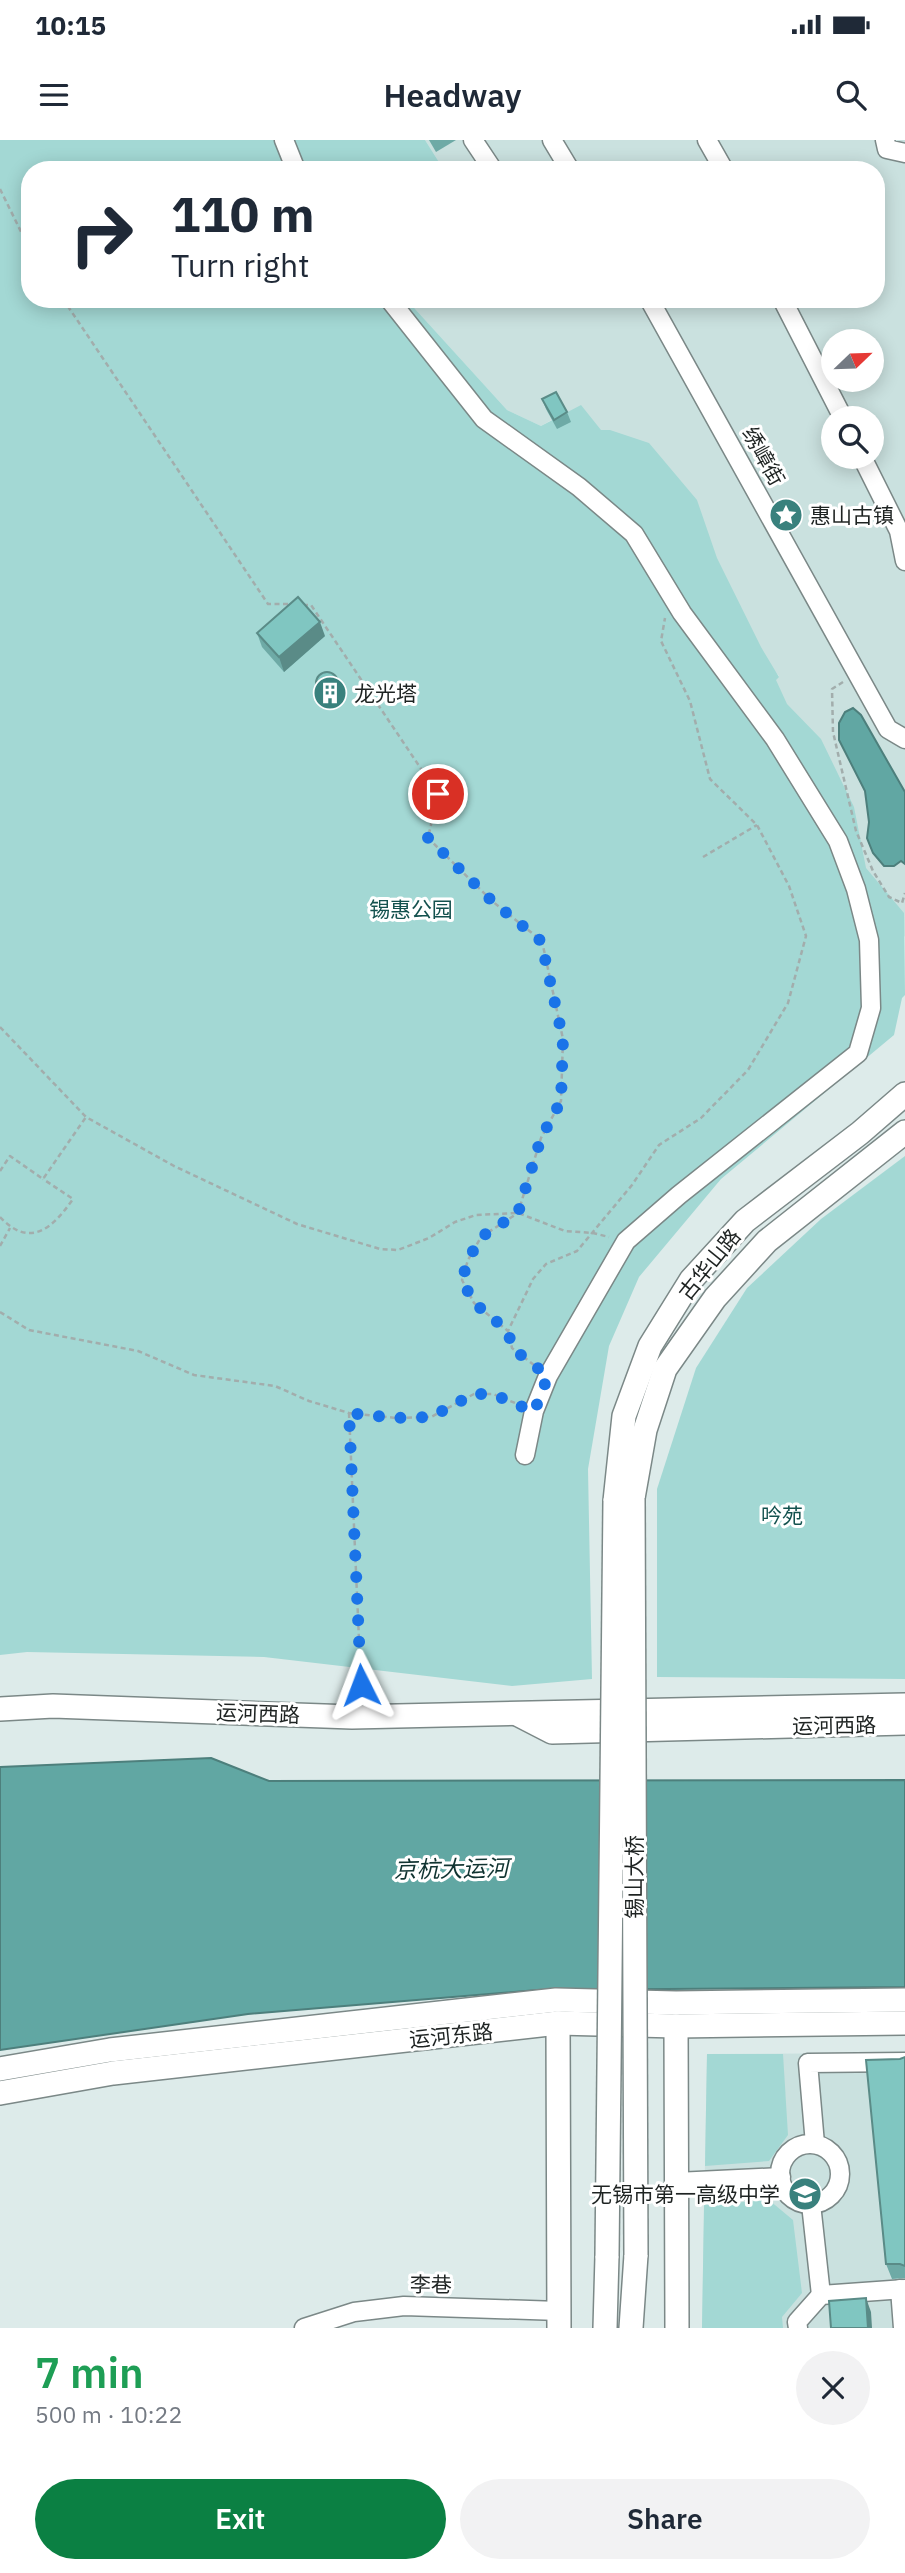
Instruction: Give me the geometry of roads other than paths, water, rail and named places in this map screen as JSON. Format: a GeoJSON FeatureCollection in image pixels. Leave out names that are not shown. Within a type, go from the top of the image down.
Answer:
{"type":"FeatureCollection","features":[{"type":"Feature","properties":{"kind":"main road","name":"古华山路"},"geometry":{"type":"LineString","coordinates":[[624,1499],[624,1416],[650,1346],[691,1280],[745,1221],[860,1133],[905,1094]]}},
{"type":"Feature","properties":{"kind":"main road","name":"古华山路"},"geometry":{"type":"LineString","coordinates":[[624,1499],[666,1369],[715,1298],[767,1241],[905,1132]]}},
{"type":"Feature","properties":{"kind":"main road","name":"锡山大桥"},"geometry":{"type":"LineString","coordinates":[[624,1499],[636,2255],[631,2328]]}},
{"type":"Feature","properties":{"kind":"main road","name":"锡山大桥"},"geometry":{"type":"LineString","coordinates":[[605,2328],[624,1499]]}},
{"type":"Feature","properties":{"kind":"main road","name":"运河西路"},"geometry":{"type":"LineString","coordinates":[[0,1709],[53,1706],[352,1717],[905,1705]]}},
{"type":"Feature","properties":{"kind":"main road","name":"运河西路"},"geometry":{"type":"LineString","coordinates":[[516,1713],[552,1732],[905,1723]]}},
{"type":"Feature","properties":{"kind":"main road","name":"运河东路"},"geometry":{"type":"LineString","coordinates":[[0,2069],[110,2050],[556,2000],[676,2003],[905,2000]]}},
{"type":"Feature","properties":{"kind":"main road","name":"运河东路"},"geometry":{"type":"LineString","coordinates":[[0,2093],[113,2073],[558,2023],[676,2026],[905,2023]]}},
{"type":"Feature","properties":{"kind":"main road"},"geometry":{"type":"LineString","coordinates":[[558,2023],[559,2319]]}},
{"type":"Feature","properties":{"kind":"main road"},"geometry":{"type":"LineString","coordinates":[[676,2026],[677,2328]]}},
{"type":"Feature","properties":{"kind":"street"},"geometry":{"type":"LineString","coordinates":[[284,140],[292,161]]}},
{"type":"Feature","properties":{"kind":"street"},"geometry":{"type":"LineString","coordinates":[[473,140],[487,161]]}},
{"type":"Feature","properties":{"kind":"street"},"geometry":{"type":"LineString","coordinates":[[552,140],[565,161]]}},
{"type":"Feature","properties":{"kind":"street"},"geometry":{"type":"LineString","coordinates":[[707,140],[719,161]]}},
{"type":"Feature","properties":{"kind":"street"},"geometry":{"type":"LineString","coordinates":[[886,140],[887,149],[905,153]]}},
{"type":"Feature","properties":{"kind":"street"},"geometry":{"type":"LineString","coordinates":[[396,308],[484,419],[579,487],[634,534],[682,613],[775,738],[838,841],[856,889],[869,940],[871,1008],[858,1053],[679,1195],[626,1241],[548,1376],[534,1412],[525,1455]]}},
{"type":"Feature","properties":{"kind":"street","name":"绣嶂街"},"geometry":{"type":"LineString","coordinates":[[654,308],[888,729],[905,739]]}},
{"type":"Feature","properties":{"kind":"street"},"geometry":{"type":"LineString","coordinates":[[787,308],[837,406]]}},
{"type":"Feature","properties":{"kind":"street"},"geometry":{"type":"LineString","coordinates":[[868,469],[899,531],[905,561]]}},
{"type":"Feature","properties":{"kind":"street"},"geometry":{"type":"LineString","coordinates":[[815,2144],[808,2063],[905,2062]]}},
{"type":"Feature","properties":{"kind":"street"},"geometry":{"type":"LineString","coordinates":[[815,2144],[832,2154],[840,2171],[836,2190],[829,2197],[811,2204],[792,2199],[786,2191],[781,2177],[782,2162],[796,2148],[815,2144]]}},
{"type":"Feature","properties":{"kind":"street"},"geometry":{"type":"LineString","coordinates":[[676,2182],[781,2177]]}},
{"type":"Feature","properties":{"kind":"street"},"geometry":{"type":"LineString","coordinates":[[811,2204],[821,2295]]}},
{"type":"Feature","properties":{"kind":"street"},"geometry":{"type":"LineString","coordinates":[[797,2328],[797,2322],[821,2295],[903,2289],[903,2328]]}},
{"type":"Feature","properties":{"kind":"street","name":"李巷"},"geometry":{"type":"LineString","coordinates":[[304,2328],[354,2312],[404,2305],[559,2319]]}},
{"type":"Feature","properties":{"kind":"water"},"geometry":{"type":"Polygon","coordinates":[[[853,708],[861,715],[905,792],[905,864],[901,861],[894,866],[884,866],[873,853],[867,838],[869,822],[865,791],[839,740],[839,723],[845,712],[853,708]]]}},
{"type":"Feature","properties":{"kind":"water","name":"京杭大运河"},"geometry":{"type":"Polygon","coordinates":[[[211,1758],[269,1781],[905,1780],[905,1987],[537,1990],[248,2014],[0,2050],[0,1767],[211,1758]]]}},
{"type":"Feature","properties":{"kind":"place","name":"惠山古镇"},"geometry":{"type":"Point","coordinates":[786,515]}},
{"type":"Feature","properties":{"kind":"place","name":"龙光塔"},"geometry":{"type":"Point","coordinates":[330,693]}},
{"type":"Feature","properties":{"kind":"place","name":"无锡市第一高级中学"},"geometry":{"type":"Point","coordinates":[805,2194]}},
{"type":"Feature","properties":{"kind":"park label","name":"锡惠公园"},"geometry":{"type":"Point","coordinates":[411,909]}},
{"type":"Feature","properties":{"kind":"park label","name":"吟苑"},"geometry":{"type":"Point","coordinates":[782,1515]}}]}
